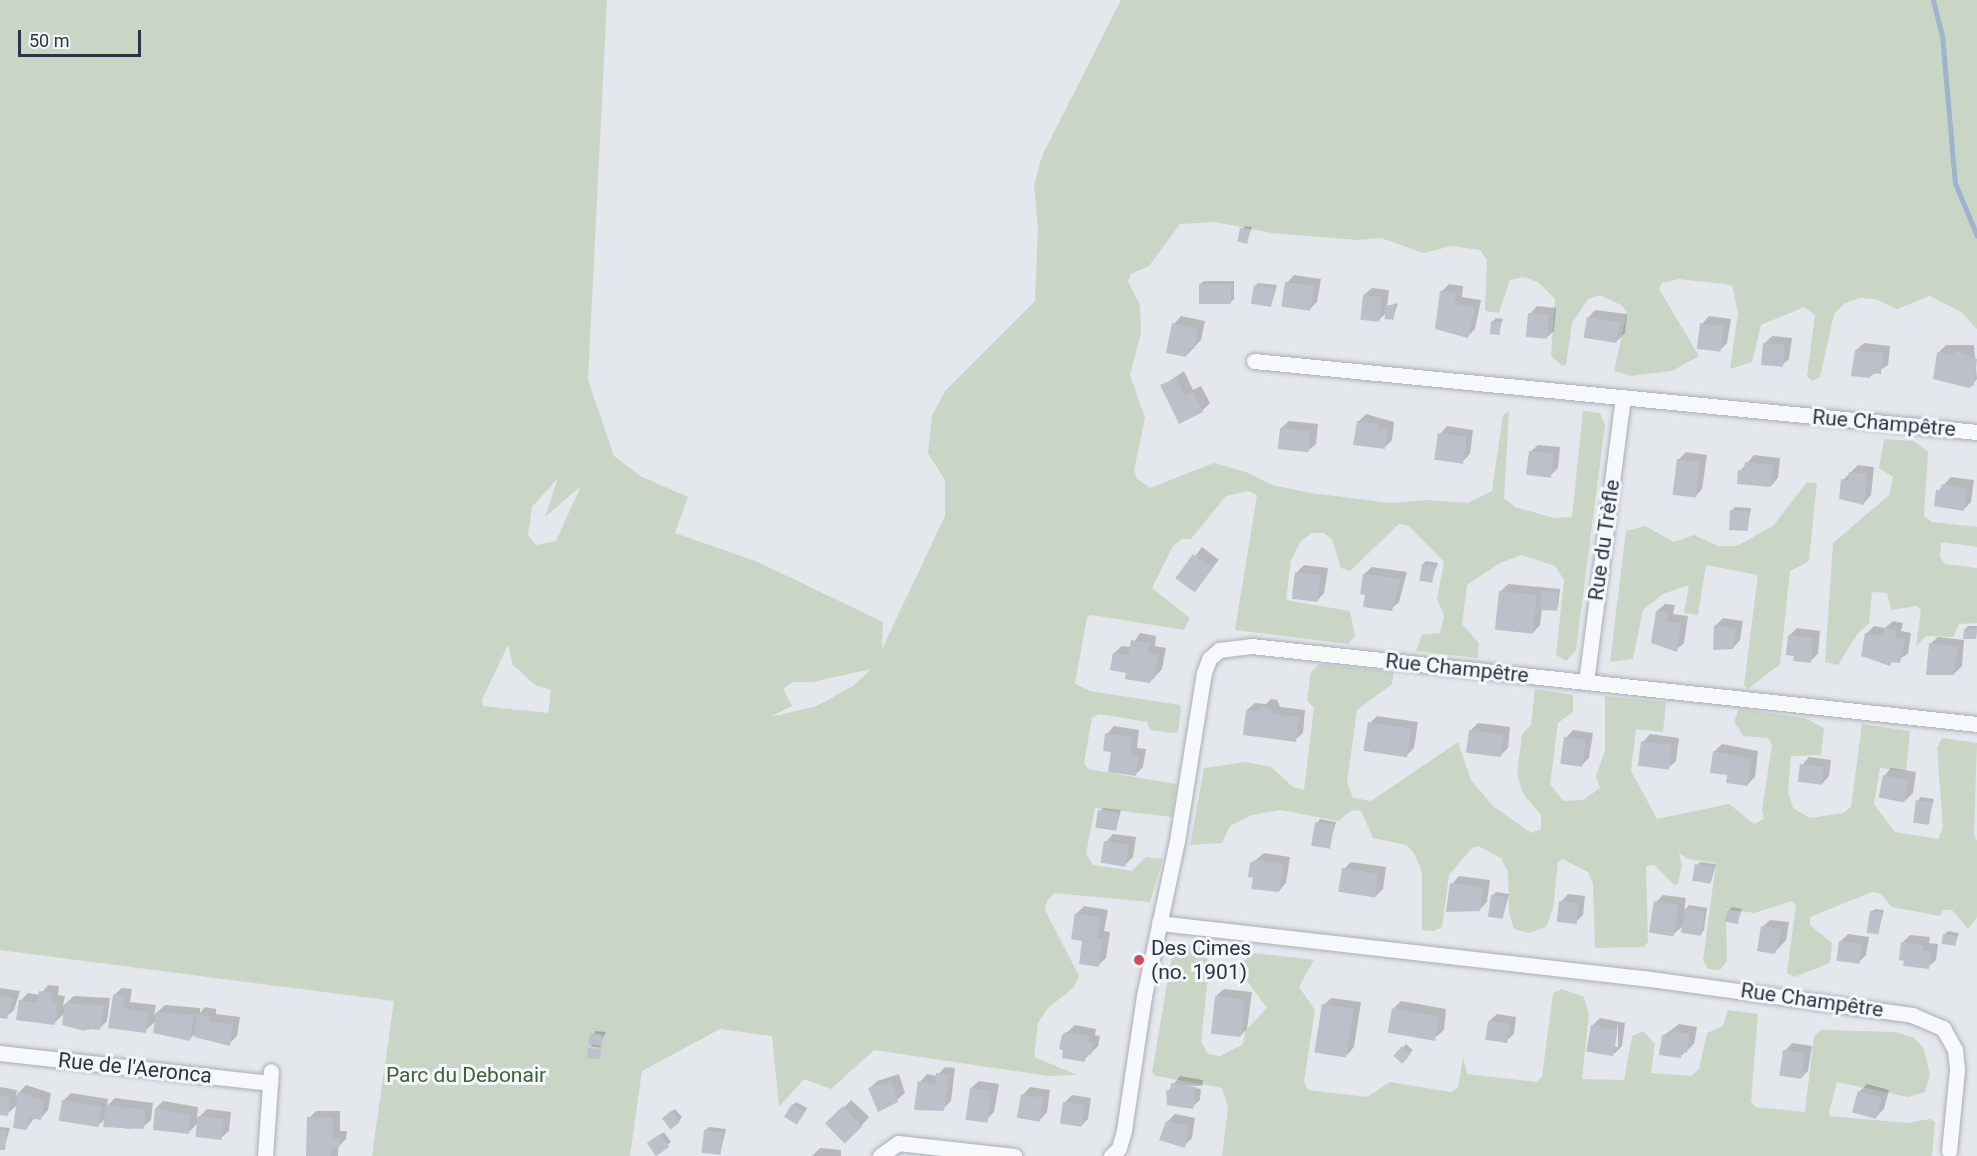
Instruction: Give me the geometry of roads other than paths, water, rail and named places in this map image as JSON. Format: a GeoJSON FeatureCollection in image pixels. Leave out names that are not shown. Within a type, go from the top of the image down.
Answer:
{"type":"FeatureCollection","features":[{"type":"Feature","properties":{"kind":"street","name":"Rue Champêtre"},"geometry":{"type":"LineString","coordinates":[[1254,361],[1977,432]]}},
{"type":"Feature","properties":{"kind":"street","name":"Rue du Trèfle"},"geometry":{"type":"LineString","coordinates":[[1586,682],[1623,398]]}},
{"type":"Feature","properties":{"kind":"street","name":"Rue Champêtre"},"geometry":{"type":"LineString","coordinates":[[1111,1156],[1119,1148],[1124,1130],[1159,923],[1186,790],[1204,673],[1209,660],[1219,650],[1251,646],[1977,724]]}},
{"type":"Feature","properties":{"kind":"street","name":"Rue Champêtre"},"geometry":{"type":"LineString","coordinates":[[1159,923],[1665,980],[1912,1015],[1943,1028],[1955,1050],[1957,1070],[1949,1152]]}},
{"type":"Feature","properties":{"kind":"street","name":"Rue de l'Aeronca"},"geometry":{"type":"LineString","coordinates":[[0,1053],[270,1077],[265,1156]]}},
{"type":"Feature","properties":{"kind":"street"},"geometry":{"type":"LineString","coordinates":[[880,1156],[898,1143],[1014,1156]]}},
{"type":"Feature","properties":{"kind":"waterway"},"geometry":{"type":"LineString","coordinates":[[1933,0],[1942,35],[1955,183],[1977,236]]}},
{"type":"Feature","properties":{"kind":"place","name":"Des Cimes (no. 1901)"},"geometry":{"type":"Point","coordinates":[1139,960]}},
{"type":"Feature","properties":{"kind":"park label","name":"Parc du Debonair"},"geometry":{"type":"Point","coordinates":[466,1075]}}]}
